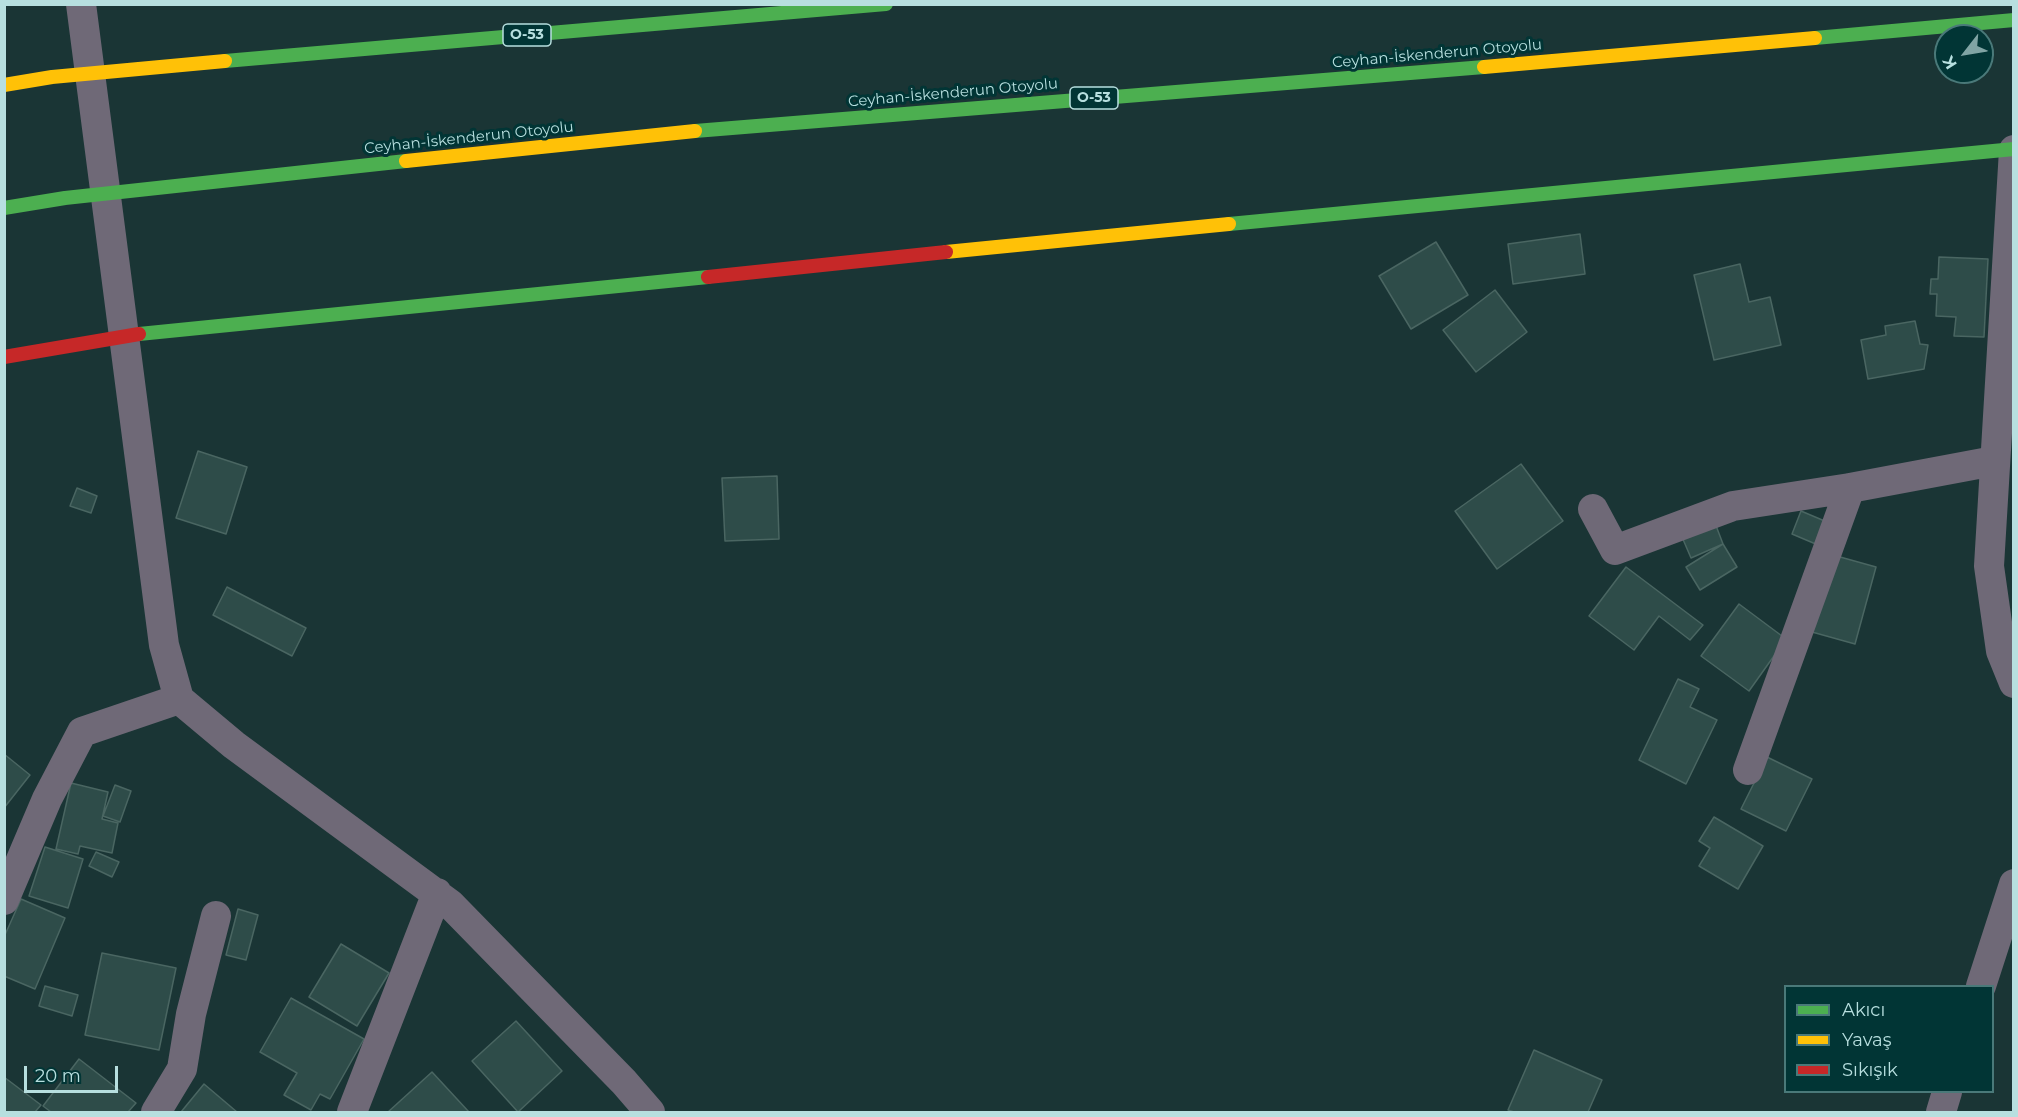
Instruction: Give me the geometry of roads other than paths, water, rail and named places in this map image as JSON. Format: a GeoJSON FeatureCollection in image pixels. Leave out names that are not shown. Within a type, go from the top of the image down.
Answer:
{"type":"FeatureCollection","features":[{"type":"Feature","properties":{"kind":"main road","name":"O-53"},"geometry":{"type":"LineString","coordinates":[[4,85],[52,77],[168,66],[886,4]]}},
{"type":"Feature","properties":{"kind":"main road","name":"Ceyhan-İskenderun Otoyolu"},"geometry":{"type":"LineString","coordinates":[[4,208],[65,198],[680,132],[1458,69],[2013,20]]}},
{"type":"Feature","properties":{"kind":"main road"},"geometry":{"type":"LineString","coordinates":[[4,357],[123,336],[1423,204],[2013,150]]}},
{"type":"Feature","properties":{"kind":"street"},"geometry":{"type":"LineString","coordinates":[[81,4],[164,645],[179,699],[234,745],[450,904],[624,1082],[650,1113]]}},
{"type":"Feature","properties":{"kind":"street"},"geometry":{"type":"LineString","coordinates":[[2013,150],[1989,566],[2001,651],[2013,683]]}},
{"type":"Feature","properties":{"kind":"street"},"geometry":{"type":"LineString","coordinates":[[1593,509],[1615,550],[1733,506],[1850,488],[1994,461]]}},
{"type":"Feature","properties":{"kind":"street"},"geometry":{"type":"LineString","coordinates":[[1748,770],[1850,488]]}},
{"type":"Feature","properties":{"kind":"street"},"geometry":{"type":"LineString","coordinates":[[4,900],[47,799],[82,732],[179,699]]}},
{"type":"Feature","properties":{"kind":"street"},"geometry":{"type":"LineString","coordinates":[[1982,985],[2013,884]]}},
{"type":"Feature","properties":{"kind":"street"},"geometry":{"type":"LineString","coordinates":[[352,1113],[436,893]]}},
{"type":"Feature","properties":{"kind":"street"},"geometry":{"type":"LineString","coordinates":[[156,1113],[182,1069],[191,1014],[216,916]]}},
{"type":"Feature","properties":{"kind":"street"},"geometry":{"type":"LineString","coordinates":[[1941,1113],[1947,1093]]}}]}
